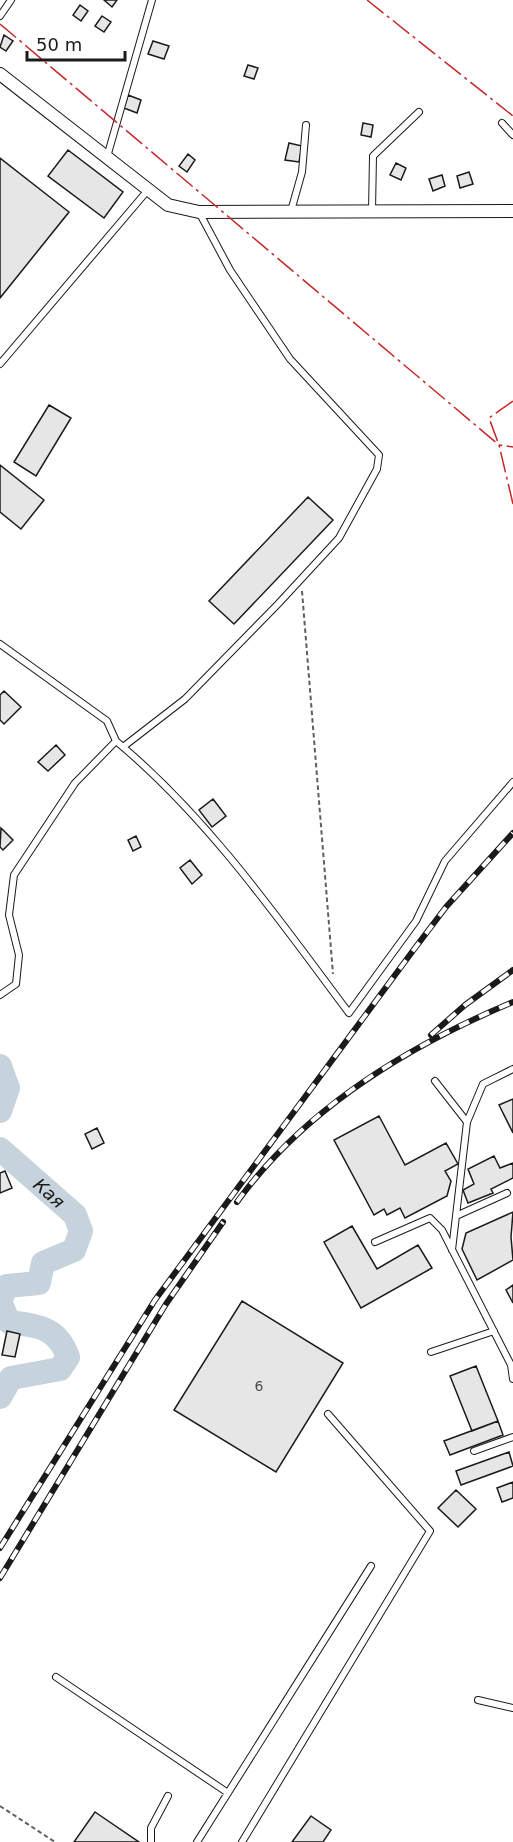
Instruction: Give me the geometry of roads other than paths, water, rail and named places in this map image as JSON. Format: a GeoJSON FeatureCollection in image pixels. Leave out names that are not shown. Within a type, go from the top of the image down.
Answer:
{"type":"FeatureCollection","features":[{"type":"Feature","properties":{"kind":"street"},"geometry":{"type":"LineString","coordinates":[[0,74],[168,204],[199,212],[513,211]]}},
{"type":"Feature","properties":{"kind":"lane"},"geometry":{"type":"LineString","coordinates":[[0,16],[11,0]]}},
{"type":"Feature","properties":{"kind":"lane"},"geometry":{"type":"LineString","coordinates":[[106,158],[152,0]]}},
{"type":"Feature","properties":{"kind":"lane"},"geometry":{"type":"LineString","coordinates":[[372,211],[373,156],[419,112]]}},
{"type":"Feature","properties":{"kind":"lane"},"geometry":{"type":"LineString","coordinates":[[502,123],[513,135]]}},
{"type":"Feature","properties":{"kind":"lane"},"geometry":{"type":"LineString","coordinates":[[291,212],[302,172],[306,125]]}},
{"type":"Feature","properties":{"kind":"lane"},"geometry":{"type":"LineString","coordinates":[[0,364],[148,190]]}},
{"type":"Feature","properties":{"kind":"lane"},"geometry":{"type":"LineString","coordinates":[[123,747],[185,699],[339,538],[377,469],[379,455],[290,359],[230,270],[199,212]]}},
{"type":"Feature","properties":{"kind":"lane"},"geometry":{"type":"LineString","coordinates":[[0,644],[107,721],[116,741],[164,782],[218,844],[349,1013],[416,921],[445,861],[513,782]]}},
{"type":"Feature","properties":{"kind":"lane"},"geometry":{"type":"LineString","coordinates":[[0,995],[16,984],[19,955],[9,915],[14,875],[75,783],[116,741]]}},
{"type":"Feature","properties":{"kind":"lane"},"geometry":{"type":"LineString","coordinates":[[452,1250],[467,1122],[483,1084],[513,1069]]}},
{"type":"Feature","properties":{"kind":"lane"},"geometry":{"type":"LineString","coordinates":[[435,1081],[467,1122]]}},
{"type":"Feature","properties":{"kind":"lane"},"geometry":{"type":"LineString","coordinates":[[456,1216],[507,1193]]}},
{"type":"Feature","properties":{"kind":"lane"},"geometry":{"type":"LineString","coordinates":[[375,1242],[430,1218],[442,1230],[511,1365],[513,1379]]}},
{"type":"Feature","properties":{"kind":"lane"},"geometry":{"type":"LineString","coordinates":[[431,1352],[494,1331]]}},
{"type":"Feature","properties":{"kind":"lane"},"geometry":{"type":"LineString","coordinates":[[242,1842],[430,1531],[328,1414]]}},
{"type":"Feature","properties":{"kind":"lane"},"geometry":{"type":"LineString","coordinates":[[474,1451],[513,1437]]}},
{"type":"Feature","properties":{"kind":"lane"},"geometry":{"type":"LineString","coordinates":[[197,1842],[372,1566]]}},
{"type":"Feature","properties":{"kind":"lane"},"geometry":{"type":"LineString","coordinates":[[56,1677],[228,1793]]}},
{"type":"Feature","properties":{"kind":"lane"},"geometry":{"type":"LineString","coordinates":[[478,1700],[513,1708]]}},
{"type":"Feature","properties":{"kind":"lane"},"geometry":{"type":"LineString","coordinates":[[151,1842],[152,1828],[168,1796]]}},
{"type":"Feature","properties":{"kind":"waterway","name":"Кая"},"geometry":{"type":"LineString","coordinates":[[0,1066],[8,1088],[0,1111]]}},
{"type":"Feature","properties":{"kind":"waterway","name":"Кая"},"geometry":{"type":"LineString","coordinates":[[0,1149],[75,1215],[81,1231],[74,1250],[43,1263],[39,1283],[7,1286],[0,1301]]}},
{"type":"Feature","properties":{"kind":"waterway","name":"Кая"},"geometry":{"type":"LineString","coordinates":[[0,1302],[9,1322],[45,1329],[52,1333],[68,1357],[60,1369],[11,1378],[0,1397]]}},
{"type":"Feature","properties":{"kind":"railway"},"geometry":{"type":"LineString","coordinates":[[0,1548],[155,1300],[446,907],[513,833]]}},
{"type":"Feature","properties":{"kind":"railway"},"geometry":{"type":"LineString","coordinates":[[431,1035],[465,1005],[513,970]]}},
{"type":"Feature","properties":{"kind":"railway"},"geometry":{"type":"LineString","coordinates":[[237,1202],[264,1168],[294,1137],[361,1083],[435,1039],[513,1002]]}},
{"type":"Feature","properties":{"kind":"railway"},"geometry":{"type":"LineString","coordinates":[[0,1578],[166,1304],[223,1222]]}}]}
